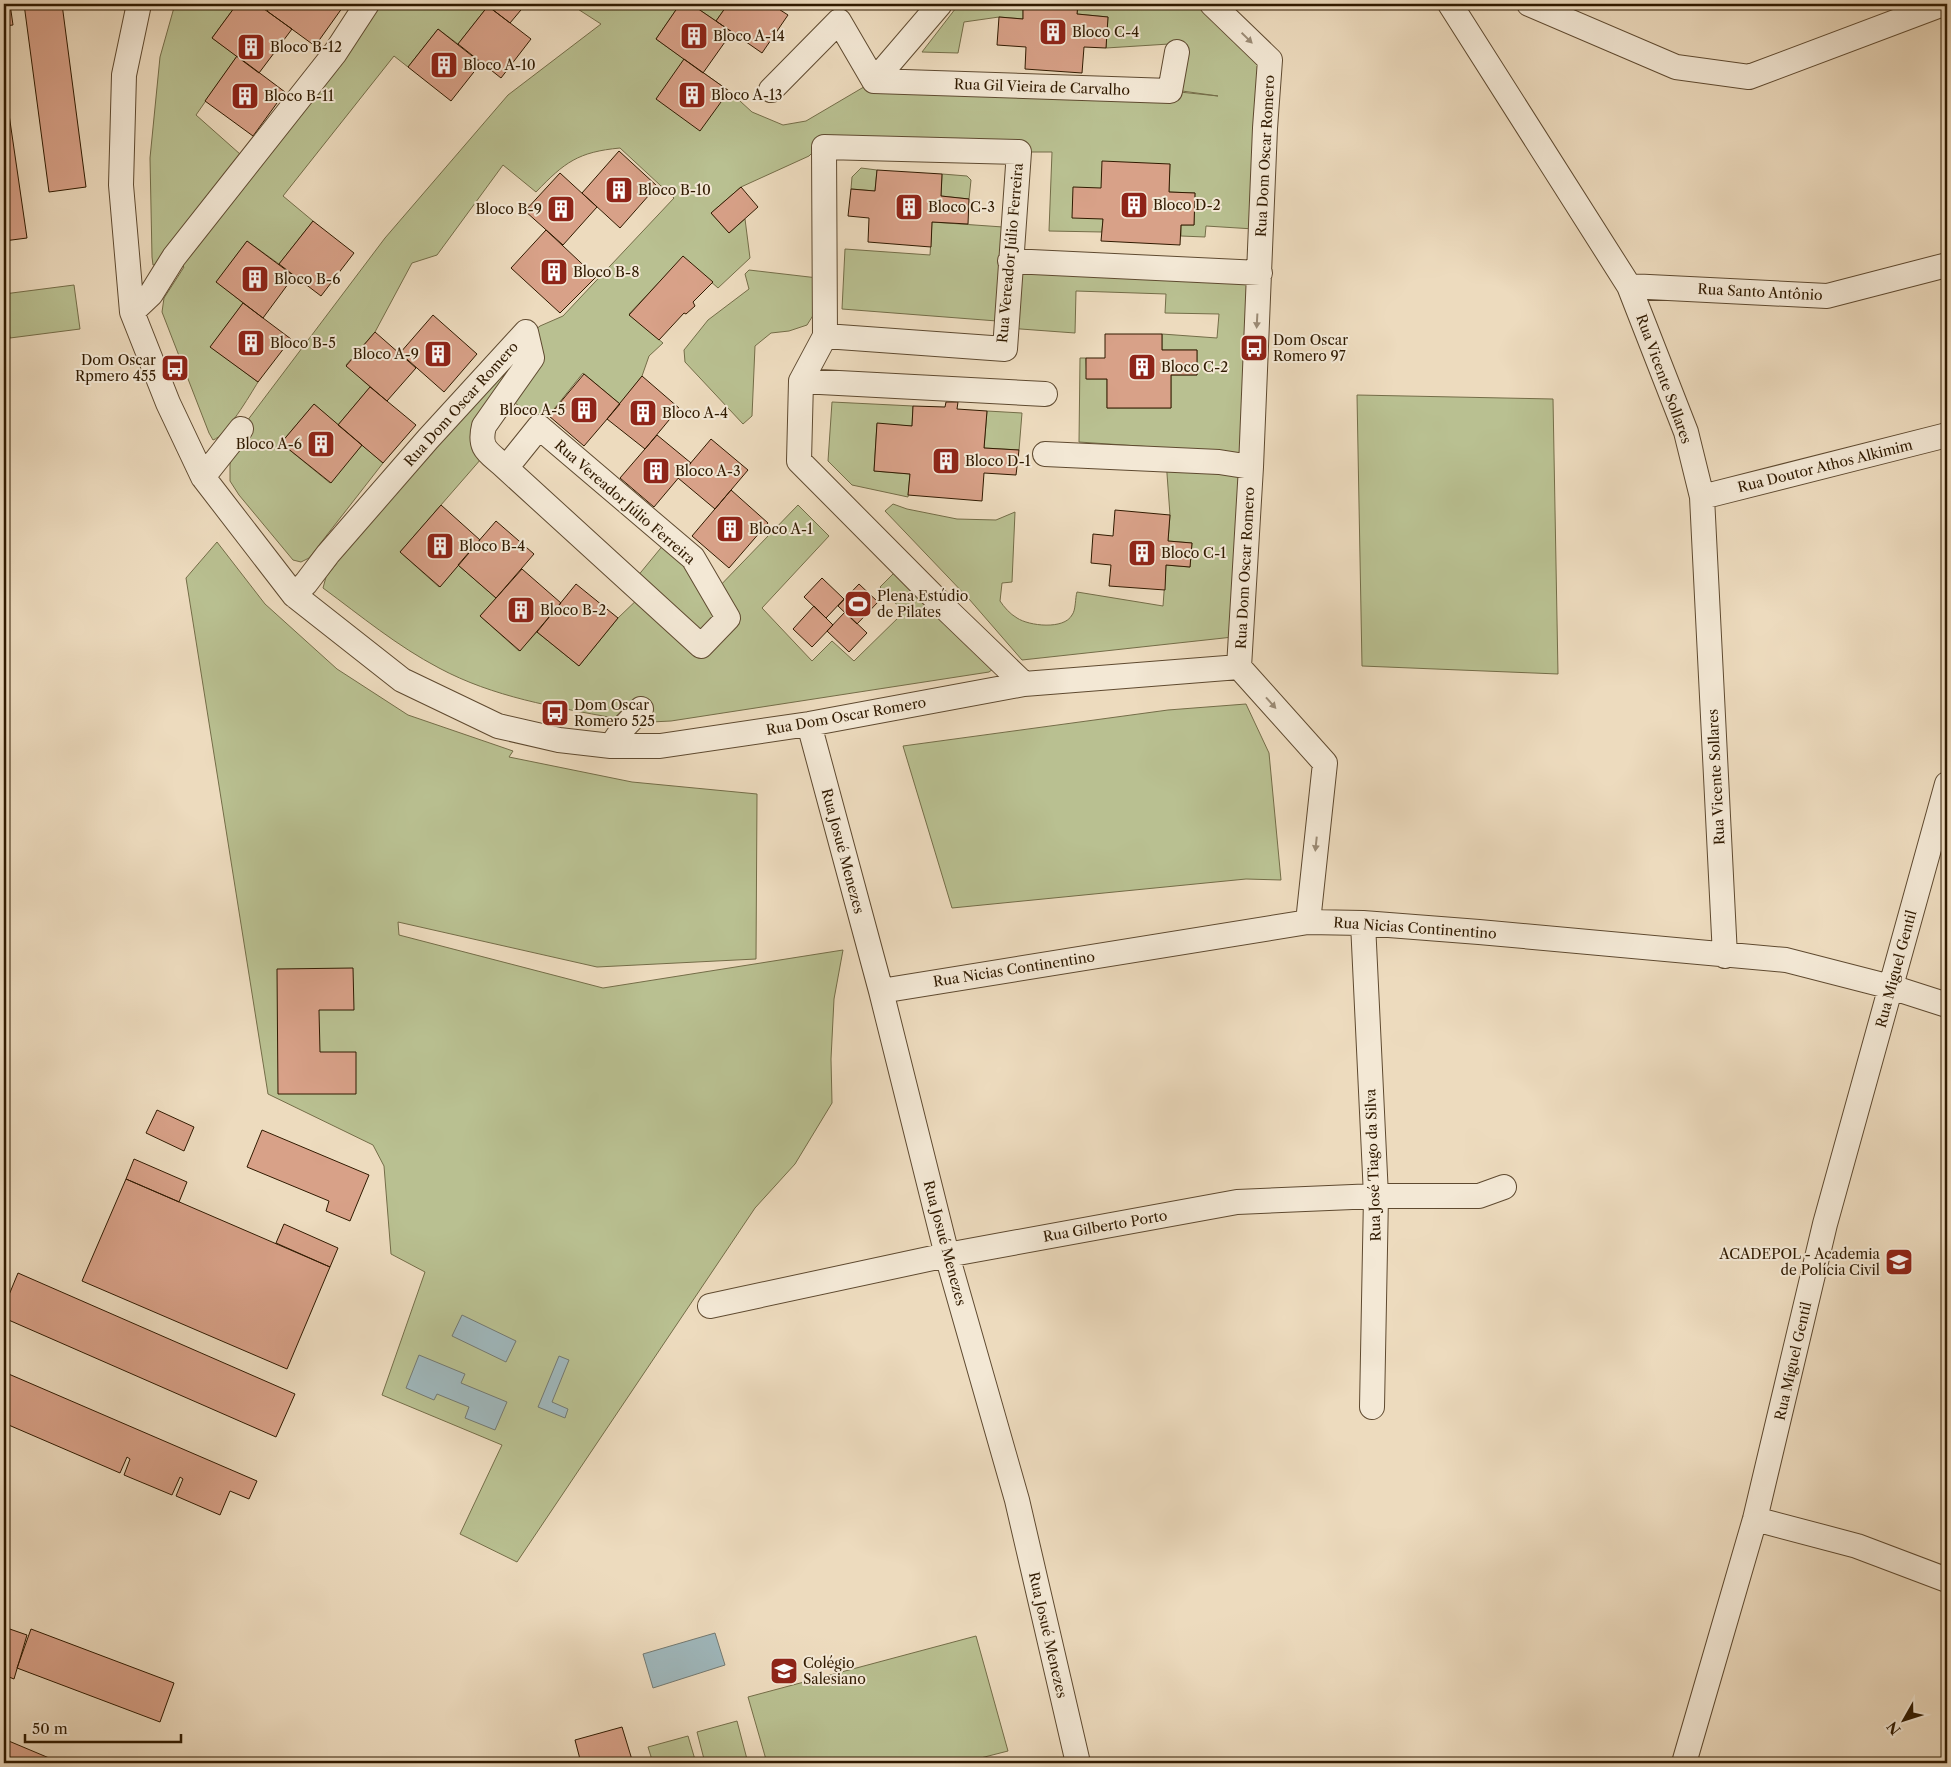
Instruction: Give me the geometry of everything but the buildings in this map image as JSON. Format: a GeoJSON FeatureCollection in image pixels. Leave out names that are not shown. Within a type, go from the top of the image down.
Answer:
{"type":"FeatureCollection","features":[{"type":"Feature","properties":{"kind":"street","name":"Rua Dom Oscar Romero"},"geometry":{"type":"LineString","coordinates":[[139,4],[124,75],[120,186],[132,312],[168,403],[203,477],[294,595],[402,680],[498,726],[559,740],[611,746],[660,746],[809,724],[1024,684],[1239,667],[1251,467],[1265,128],[1270,60],[1212,4]]}},
{"type":"Feature","properties":{"kind":"street"},"geometry":{"type":"LineString","coordinates":[[132,312],[151,294],[174,257],[335,53],[367,4]]}},
{"type":"Feature","properties":{"kind":"street"},"geometry":{"type":"LineString","coordinates":[[771,90],[839,21],[874,81],[940,4]]}},
{"type":"Feature","properties":{"kind":"street","name":"Rua Vicente Sollares"},"geometry":{"type":"LineString","coordinates":[[1450,4],[1629,286],[1686,432],[1702,497],[1725,956]]}},
{"type":"Feature","properties":{"kind":"street"},"geometry":{"type":"LineString","coordinates":[[1529,4],[1676,67],[1749,77],[1943,4]]}},
{"type":"Feature","properties":{"kind":"street","name":"Rua Gil Vieira de Carvalho"},"geometry":{"type":"LineString","coordinates":[[874,81],[1170,91],[1177,52]]}},
{"type":"Feature","properties":{"kind":"street","name":"Rua Vereador Júlio Ferreira"},"geometry":{"type":"LineString","coordinates":[[825,336],[1005,349],[1019,152],[824,147],[825,336],[800,381],[799,461],[944,608],[1024,684]]}},
{"type":"Feature","properties":{"kind":"street"},"geometry":{"type":"LineString","coordinates":[[1010,261],[1260,273]]}},
{"type":"Feature","properties":{"kind":"street","name":"Rua Santo Antônio"},"geometry":{"type":"LineString","coordinates":[[1629,286],[1827,296],[1947,265]]}},
{"type":"Feature","properties":{"kind":"street","name":"Rua Dom Oscar Romero"},"geometry":{"type":"LineString","coordinates":[[294,595],[428,439],[526,332],[532,358],[484,426],[481,436],[482,446],[701,646]]}},
{"type":"Feature","properties":{"kind":"street"},"geometry":{"type":"LineString","coordinates":[[800,381],[1045,394]]}},
{"type":"Feature","properties":{"kind":"street","name":"Rua Vereador Júlio Ferreira"},"geometry":{"type":"LineString","coordinates":[[506,468],[539,427],[693,558],[728,618],[701,646]]}},
{"type":"Feature","properties":{"kind":"street"},"geometry":{"type":"LineString","coordinates":[[203,477],[241,429]]}},
{"type":"Feature","properties":{"kind":"street","name":"Rua Doutor Athos Alkimim"},"geometry":{"type":"LineString","coordinates":[[1702,497],[1947,435]]}},
{"type":"Feature","properties":{"kind":"street","name":"Rua Dom Oscar Romero"},"geometry":{"type":"LineString","coordinates":[[1045,454],[1219,462],[1251,467]]}},
{"type":"Feature","properties":{"kind":"street"},"geometry":{"type":"LineString","coordinates":[[1239,667],[1325,763],[1308,922]]}},
{"type":"Feature","properties":{"kind":"street"},"geometry":{"type":"LineString","coordinates":[[611,746],[624,726],[641,709]]}},
{"type":"Feature","properties":{"kind":"street","name":"Rua Josué Menezes"},"geometry":{"type":"LineString","coordinates":[[809,724],[881,991],[947,1255],[1017,1500],[1078,1763]]}},
{"type":"Feature","properties":{"kind":"street","name":"Rua Miguel Gentil"},"geometry":{"type":"LineString","coordinates":[[1684,1763],[1755,1519],[1826,1224],[1947,784]]}},
{"type":"Feature","properties":{"kind":"street","name":"Rua Nicias Continentino"},"geometry":{"type":"LineString","coordinates":[[881,991],[1308,922],[1363,923],[1479,932],[1725,956],[1786,960],[1891,987],[1947,1005]]}},
{"type":"Feature","properties":{"kind":"street","name":"Rua José Tiago da Silva"},"geometry":{"type":"LineString","coordinates":[[1363,923],[1376,1196],[1372,1407]]}},
{"type":"Feature","properties":{"kind":"street","name":"Rua Gilberto Porto"},"geometry":{"type":"LineString","coordinates":[[710,1306],[947,1255],[1237,1202],[1376,1196],[1479,1196],[1504,1187]]}},
{"type":"Feature","properties":{"kind":"street"},"geometry":{"type":"LineString","coordinates":[[1755,1519],[1857,1546],[1947,1580]]}},
{"type":"Feature","properties":{"kind":"green space"},"geometry":{"type":"Polygon","coordinates":[[[175,4],[237,4],[212,38],[237,56],[196,115],[249,162],[367,4],[485,4],[488,6],[458,44],[438,29],[408,67],[394,56],[283,196],[313,221],[279,264],[247,241],[217,282],[243,303],[211,347],[258,382],[231,423],[213,440],[162,312],[164,298],[184,267],[174,257],[158,265],[153,265],[152,257],[150,158],[160,57],[175,4]]]}},
{"type":"Feature","properties":{"kind":"green space"},"geometry":{"type":"Polygon","coordinates":[[[570,4],[680,4],[656,39],[729,91],[752,112],[783,125],[806,121],[874,81],[1170,91],[1218,96],[1182,91],[1185,43],[1106,48],[1108,17],[1077,14],[1078,4],[1197,4],[1257,64],[1260,74],[1254,229],[1206,226],[1205,237],[1181,236],[1181,225],[1194,225],[1195,193],[1169,192],[1170,164],[1103,219],[1102,232],[1049,231],[1052,152],[822,143],[809,156],[741,187],[711,213],[729,233],[745,219],[750,258],[718,288],[683,257],[629,314],[663,343],[649,356],[642,376],[620,404],[583,373],[542,424],[510,399],[484,426],[488,451],[400,552],[439,587],[458,565],[496,598],[480,616],[519,651],[537,632],[579,666],[618,618],[643,594],[632,583],[669,538],[713,593],[798,505],[829,536],[762,608],[812,661],[832,641],[854,661],[904,612],[880,587],[899,568],[993,669],[989,672],[671,721],[642,721],[629,704],[614,718],[524,700],[460,678],[408,650],[323,588],[326,577],[337,563],[328,554],[529,335],[540,326],[563,316],[674,198],[620,148],[593,152],[573,160],[555,173],[536,192],[503,165],[437,255],[412,263],[375,332],[346,365],[370,387],[338,425],[314,404],[281,443],[330,483],[362,445],[383,463],[309,558],[301,562],[293,560],[239,495],[230,481],[230,464],[241,429],[385,238],[508,95],[601,24],[570,4]]]}},
{"type":"Feature","properties":{"kind":"green space"},"geometry":{"type":"Polygon","coordinates":[[[691,4],[728,4],[716,21],[691,4]]]}},
{"type":"Feature","properties":{"kind":"green space"},"geometry":{"type":"Polygon","coordinates":[[[959,4],[1023,4],[1023,19],[999,17],[964,22],[958,53],[922,52],[959,4]]]}},
{"type":"Feature","properties":{"kind":"green space"},"geometry":{"type":"Polygon","coordinates":[[[861,168],[877,170],[875,191],[851,189],[852,177],[861,168]]]}},
{"type":"Feature","properties":{"kind":"green space"},"geometry":{"type":"Polygon","coordinates":[[[942,174],[967,176],[971,180],[969,199],[941,196],[942,174]]]}},
{"type":"Feature","properties":{"kind":"green space"},"geometry":{"type":"Polygon","coordinates":[[[932,222],[1003,227],[997,321],[842,309],[845,249],[930,255],[932,222]]]}},
{"type":"Feature","properties":{"kind":"green space"},"geometry":{"type":"Polygon","coordinates":[[[1010,261],[1252,283],[1242,453],[1079,442],[1080,358],[1086,358],[1087,379],[1107,379],[1107,408],[1171,408],[1171,375],[1197,375],[1197,350],[1162,350],[1162,334],[1217,338],[1219,314],[1165,313],[1166,294],[1076,291],[1075,333],[1007,328],[1010,261]]]}},
{"type":"Feature","properties":{"kind":"green space"},"geometry":{"type":"Polygon","coordinates":[[[749,270],[818,278],[822,301],[807,325],[789,331],[771,333],[755,346],[752,416],[743,424],[685,362],[684,350],[708,320],[749,289],[745,274],[749,270]]]}},
{"type":"Feature","properties":{"kind":"green space"},"geometry":{"type":"Polygon","coordinates":[[[74,285],[80,329],[10,338],[4,294],[74,285]]]}},
{"type":"Feature","properties":{"kind":"green space"},"geometry":{"type":"Polygon","coordinates":[[[1357,395],[1553,399],[1558,674],[1362,666],[1357,395]]]}},
{"type":"Feature","properties":{"kind":"green space"},"geometry":{"type":"Polygon","coordinates":[[[832,402],[913,406],[912,426],[877,424],[874,471],[910,474],[908,497],[852,485],[828,461],[832,402]]]}},
{"type":"Feature","properties":{"kind":"green space"},"geometry":{"type":"Polygon","coordinates":[[[987,411],[1022,413],[1019,450],[984,448],[987,411]]]}},
{"type":"Feature","properties":{"kind":"green space"},"geometry":{"type":"Polygon","coordinates":[[[1166,460],[1242,470],[1233,637],[1022,660],[969,599],[885,511],[893,504],[907,509],[957,519],[996,520],[1015,512],[1012,582],[1002,583],[1000,601],[1005,608],[1022,621],[1038,625],[1054,625],[1068,620],[1074,610],[1077,592],[1163,606],[1166,565],[1190,567],[1192,543],[1168,541],[1170,515],[1166,460]]]}},
{"type":"Feature","properties":{"kind":"green space"},"geometry":{"type":"Polygon","coordinates":[[[217,542],[265,604],[337,669],[408,715],[513,751],[509,757],[632,782],[757,794],[756,959],[597,967],[398,922],[399,935],[603,988],[843,950],[834,999],[831,1059],[832,1103],[795,1164],[755,1208],[517,1562],[460,1534],[502,1445],[382,1395],[425,1272],[391,1254],[384,1166],[373,1145],[268,1094],[186,578],[217,542]]]}},
{"type":"Feature","properties":{"kind":"green space"},"geometry":{"type":"Polygon","coordinates":[[[1246,704],[1269,753],[1281,880],[1246,879],[952,908],[903,746],[1168,710],[1246,704]]]}},
{"type":"Feature","properties":{"kind":"green space"},"geometry":{"type":"Polygon","coordinates":[[[976,1636],[1008,1751],[961,1763],[767,1763],[748,1697],[976,1636]]]}},
{"type":"Feature","properties":{"kind":"green space"},"geometry":{"type":"Polygon","coordinates":[[[737,1721],[748,1763],[705,1763],[697,1732],[737,1721]]]}},
{"type":"Feature","properties":{"kind":"green space"},"geometry":{"type":"Polygon","coordinates":[[[688,1736],[696,1763],[653,1763],[648,1747],[688,1736]]]}},
{"type":"Feature","properties":{"kind":"water"},"geometry":{"type":"Polygon","coordinates":[[[462,1315],[516,1341],[506,1362],[452,1336],[462,1315]]]}},
{"type":"Feature","properties":{"kind":"water"},"geometry":{"type":"Polygon","coordinates":[[[419,1355],[465,1374],[461,1383],[507,1402],[495,1430],[465,1418],[469,1407],[437,1394],[434,1400],[406,1388],[419,1355]]]}},
{"type":"Feature","properties":{"kind":"water"},"geometry":{"type":"Polygon","coordinates":[[[559,1356],[569,1360],[552,1402],[568,1409],[565,1418],[538,1407],[559,1356]]]}},
{"type":"Feature","properties":{"kind":"water"},"geometry":{"type":"Polygon","coordinates":[[[715,1633],[725,1665],[653,1688],[643,1654],[715,1633]]]}},
{"type":"Feature","properties":{"kind":"place","name":"Bloco C-4"},"geometry":{"type":"Point","coordinates":[1053,32]}},
{"type":"Feature","properties":{"kind":"place","name":"Bloco A-14"},"geometry":{"type":"Point","coordinates":[694,36]}},
{"type":"Feature","properties":{"kind":"place","name":"Bloco B-12"},"geometry":{"type":"Point","coordinates":[251,47]}},
{"type":"Feature","properties":{"kind":"place","name":"Bloco A-10"},"geometry":{"type":"Point","coordinates":[444,65]}},
{"type":"Feature","properties":{"kind":"place","name":"Bloco A-13"},"geometry":{"type":"Point","coordinates":[692,95]}},
{"type":"Feature","properties":{"kind":"place","name":"Bloco B-11"},"geometry":{"type":"Point","coordinates":[245,96]}},
{"type":"Feature","properties":{"kind":"place","name":"Bloco B-10"},"geometry":{"type":"Point","coordinates":[619,190]}},
{"type":"Feature","properties":{"kind":"place","name":"Bloco D-2"},"geometry":{"type":"Point","coordinates":[1134,205]}},
{"type":"Feature","properties":{"kind":"place","name":"Bloco C-3"},"geometry":{"type":"Point","coordinates":[909,207]}},
{"type":"Feature","properties":{"kind":"place","name":"Bloco B-9"},"geometry":{"type":"Point","coordinates":[561,209]}},
{"type":"Feature","properties":{"kind":"place","name":"Bloco B-8"},"geometry":{"type":"Point","coordinates":[554,272]}},
{"type":"Feature","properties":{"kind":"place","name":"Bloco B-6"},"geometry":{"type":"Point","coordinates":[255,279]}},
{"type":"Feature","properties":{"kind":"place","name":"Bloco B-5"},"geometry":{"type":"Point","coordinates":[251,343]}},
{"type":"Feature","properties":{"kind":"place","name":"Dom Oscar Romero 97"},"geometry":{"type":"Point","coordinates":[1254,348]}},
{"type":"Feature","properties":{"kind":"place","name":"Bloco A-9"},"geometry":{"type":"Point","coordinates":[438,354]}},
{"type":"Feature","properties":{"kind":"place","name":"Bloco C-2"},"geometry":{"type":"Point","coordinates":[1142,367]}},
{"type":"Feature","properties":{"kind":"place","name":"Dom Oscar Rpmero 455"},"geometry":{"type":"Point","coordinates":[175,368]}},
{"type":"Feature","properties":{"kind":"place","name":"Bloco A-5"},"geometry":{"type":"Point","coordinates":[584,410]}},
{"type":"Feature","properties":{"kind":"place","name":"Bloco A-4"},"geometry":{"type":"Point","coordinates":[643,413]}},
{"type":"Feature","properties":{"kind":"place","name":"Bloco A-6"},"geometry":{"type":"Point","coordinates":[321,444]}},
{"type":"Feature","properties":{"kind":"place","name":"Bloco D-1"},"geometry":{"type":"Point","coordinates":[946,461]}},
{"type":"Feature","properties":{"kind":"place","name":"Bloco A-3"},"geometry":{"type":"Point","coordinates":[656,471]}},
{"type":"Feature","properties":{"kind":"place","name":"Bloco A-1"},"geometry":{"type":"Point","coordinates":[730,529]}},
{"type":"Feature","properties":{"kind":"place","name":"Bloco B-4"},"geometry":{"type":"Point","coordinates":[440,546]}},
{"type":"Feature","properties":{"kind":"place","name":"Bloco C-1"},"geometry":{"type":"Point","coordinates":[1142,553]}},
{"type":"Feature","properties":{"kind":"place","name":"Plena Estúdio de Pilates"},"geometry":{"type":"Point","coordinates":[858,604]}},
{"type":"Feature","properties":{"kind":"place","name":"Bloco B-2"},"geometry":{"type":"Point","coordinates":[521,610]}},
{"type":"Feature","properties":{"kind":"place","name":"Dom Oscar Romero 525"},"geometry":{"type":"Point","coordinates":[555,713]}},
{"type":"Feature","properties":{"kind":"place","name":"ACADEPOL - Academia de Polícia Civil"},"geometry":{"type":"Point","coordinates":[1899,1262]}},
{"type":"Feature","properties":{"kind":"place","name":"Colégio Salesiano"},"geometry":{"type":"Point","coordinates":[784,1671]}}]}
